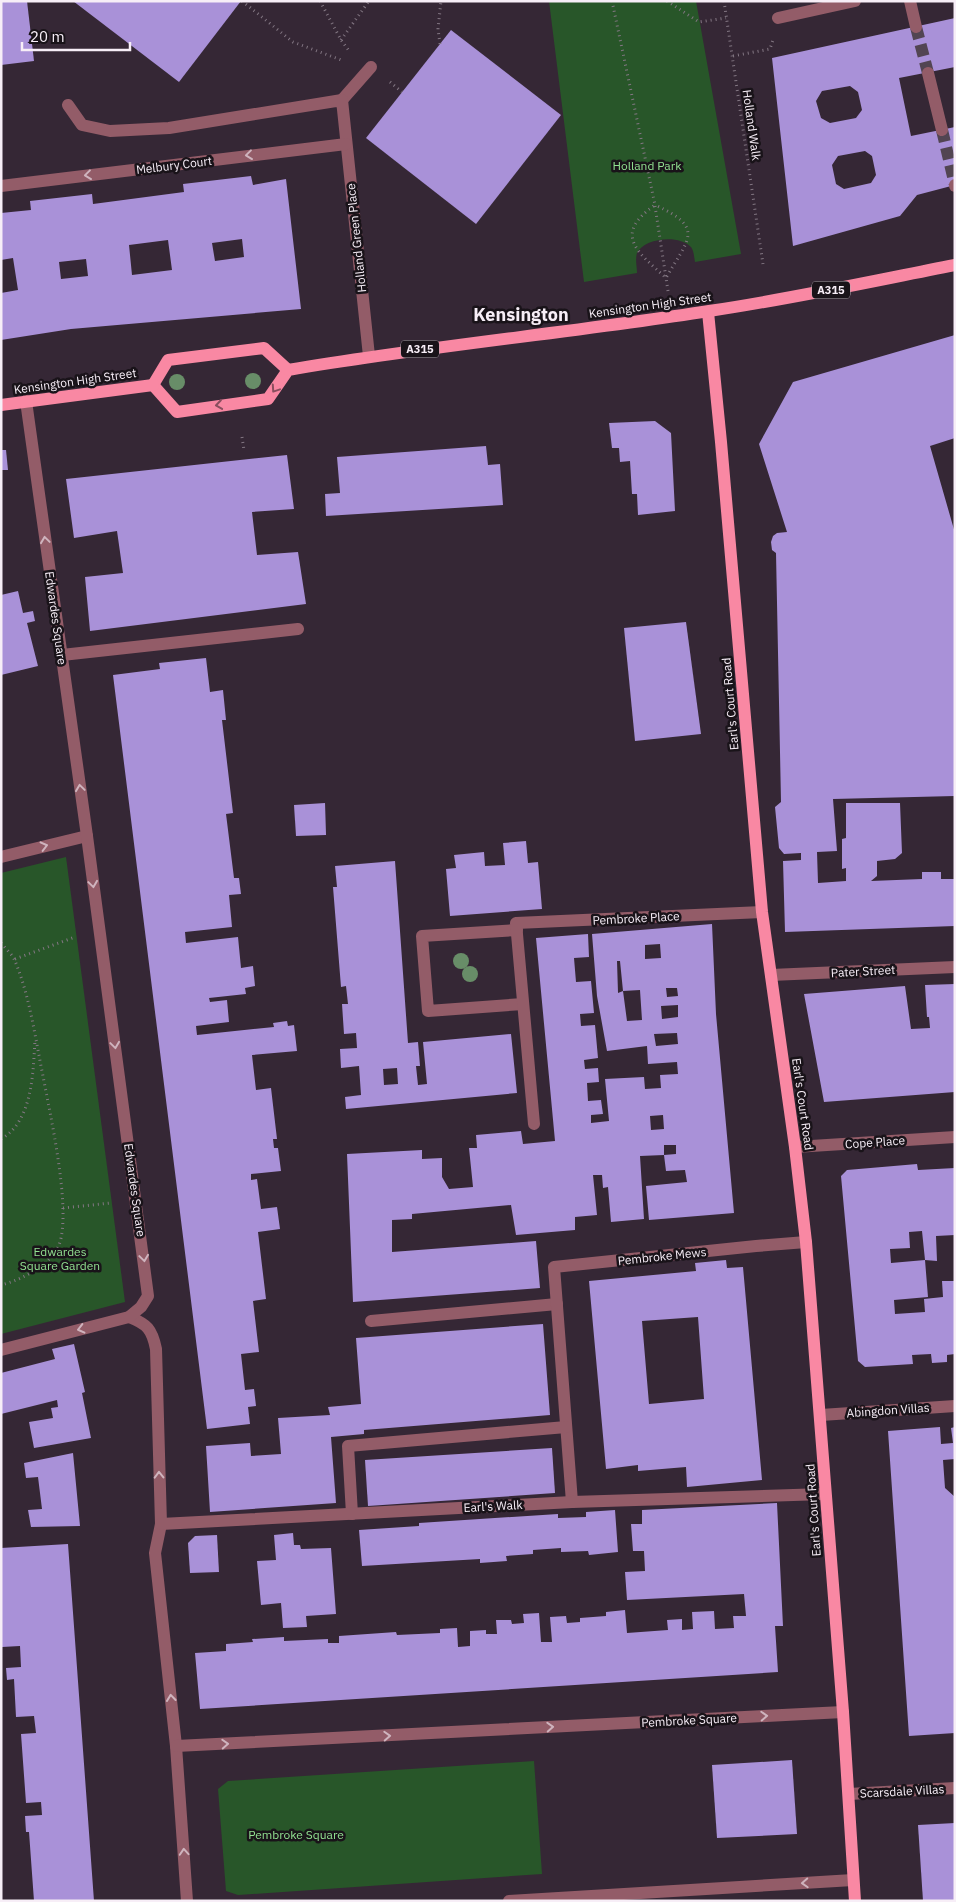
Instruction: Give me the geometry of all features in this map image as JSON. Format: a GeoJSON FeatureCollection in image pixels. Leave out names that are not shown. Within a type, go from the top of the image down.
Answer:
{"type":"FeatureCollection","features":[{"type":"Feature","properties":{"kind":"main road","name":"Kensington High Street"},"geometry":{"type":"LineString","coordinates":[[153,384],[177,412],[268,398],[288,370],[369,356],[708,312],[955,265]]}},
{"type":"Feature","properties":{"kind":"main road","name":"Earl's Court Road"},"geometry":{"type":"LineString","coordinates":[[708,312],[762,912],[795,1147],[806,1242],[821,1415],[825,1494],[843,1712],[855,1901]]}},
{"type":"Feature","properties":{"kind":"main road","name":"Kensington High Street"},"geometry":{"type":"LineString","coordinates":[[153,384],[168,360],[264,348],[288,370]]}},
{"type":"Feature","properties":{"kind":"main road","name":"Kensington High Street"},"geometry":{"type":"LineString","coordinates":[[1,405],[153,384]]}},
{"type":"Feature","properties":{"kind":"street"},"geometry":{"type":"LineString","coordinates":[[778,18],[855,1]]}},
{"type":"Feature","properties":{"kind":"street"},"geometry":{"type":"LineString","coordinates":[[910,1],[916,27]]}},
{"type":"Feature","properties":{"kind":"street"},"geometry":{"type":"LineString","coordinates":[[68,105],[82,125],[110,131],[170,128],[342,100],[371,67]]}},
{"type":"Feature","properties":{"kind":"street"},"geometry":{"type":"LineString","coordinates":[[928,73],[942,130]]}},
{"type":"Feature","properties":{"kind":"street","name":"Holland Green Place"},"geometry":{"type":"LineString","coordinates":[[342,100],[369,356]]}},
{"type":"Feature","properties":{"kind":"street","name":"Melbury Court"},"geometry":{"type":"LineString","coordinates":[[1,186],[346,144]]}},
{"type":"Feature","properties":{"kind":"street","name":"Edwardes Square"},"geometry":{"type":"LineString","coordinates":[[26,401],[137,1200],[148,1296],[141,1307],[128,1318]]}},
{"type":"Feature","properties":{"kind":"street"},"geometry":{"type":"LineString","coordinates":[[62,656],[298,629]]}},
{"type":"Feature","properties":{"kind":"street"},"geometry":{"type":"LineString","coordinates":[[1,857],[87,836]]}},
{"type":"Feature","properties":{"kind":"street","name":"Pembroke Place"},"geometry":{"type":"LineString","coordinates":[[523,1004],[428,1011],[422,936],[517,930],[516,923],[762,912]]}},
{"type":"Feature","properties":{"kind":"street"},"geometry":{"type":"LineString","coordinates":[[517,930],[534,1124]]}},
{"type":"Feature","properties":{"kind":"street","name":"Pater Street"},"geometry":{"type":"LineString","coordinates":[[771,975],[955,967]]}},
{"type":"Feature","properties":{"kind":"street","name":"Cope Place"},"geometry":{"type":"LineString","coordinates":[[795,1147],[955,1137]]}},
{"type":"Feature","properties":{"kind":"street","name":"Pembroke Mews"},"geometry":{"type":"LineString","coordinates":[[572,1502],[554,1268],[806,1242]]}},
{"type":"Feature","properties":{"kind":"street"},"geometry":{"type":"LineString","coordinates":[[370,1321],[557,1304]]}},
{"type":"Feature","properties":{"kind":"street"},"geometry":{"type":"LineString","coordinates":[[1,1350],[128,1318],[143,1323],[153,1334],[156,1349],[161,1524],[155,1553],[176,1746],[187,1901]]}},
{"type":"Feature","properties":{"kind":"street","name":"Abingdon Villas"},"geometry":{"type":"LineString","coordinates":[[821,1415],[955,1406]]}},
{"type":"Feature","properties":{"kind":"street"},"geometry":{"type":"LineString","coordinates":[[352,1514],[348,1446],[566,1427]]}},
{"type":"Feature","properties":{"kind":"street","name":"Earl's Walk"},"geometry":{"type":"LineString","coordinates":[[161,1524],[572,1502],[825,1494]]}},
{"type":"Feature","properties":{"kind":"street","name":"Pembroke Square"},"geometry":{"type":"LineString","coordinates":[[176,1746],[843,1712]]}},
{"type":"Feature","properties":{"kind":"street","name":"Scarsdale Villas"},"geometry":{"type":"LineString","coordinates":[[849,1794],[955,1788]]}},
{"type":"Feature","properties":{"kind":"street"},"geometry":{"type":"LineString","coordinates":[[509,1901],[853,1880]]}},
{"type":"Feature","properties":{"kind":"path"},"geometry":{"type":"LineString","coordinates":[[242,1],[293,42],[351,62]]}},
{"type":"Feature","properties":{"kind":"path"},"geometry":{"type":"LineString","coordinates":[[341,40],[369,1]]}},
{"type":"Feature","properties":{"kind":"path"},"geometry":{"type":"LineString","coordinates":[[440,44],[438,29],[441,1]]}},
{"type":"Feature","properties":{"kind":"path"},"geometry":{"type":"LineString","coordinates":[[612,1],[655,206],[672,316]]}},
{"type":"Feature","properties":{"kind":"path"},"geometry":{"type":"LineString","coordinates":[[666,1],[698,22],[726,18]]}},
{"type":"Feature","properties":{"kind":"path","name":"Holland Walk"},"geometry":{"type":"LineString","coordinates":[[724,1],[763,264]]}},
{"type":"Feature","properties":{"kind":"path"},"geometry":{"type":"LineString","coordinates":[[733,56],[770,49]]}},
{"type":"Feature","properties":{"kind":"path"},"geometry":{"type":"LineString","coordinates":[[655,206],[643,214],[634,224],[632,237],[638,252],[666,278]]}},
{"type":"Feature","properties":{"kind":"path"},"geometry":{"type":"LineString","coordinates":[[655,206],[679,217],[685,223],[688,235],[686,243],[666,278]]}},
{"type":"Feature","properties":{"kind":"path"},"geometry":{"type":"LineString","coordinates":[[242,437],[244,450]]}},
{"type":"Feature","properties":{"kind":"path"},"geometry":{"type":"LineString","coordinates":[[15,959],[76,936],[100,932]]}},
{"type":"Feature","properties":{"kind":"path"},"geometry":{"type":"LineString","coordinates":[[1,943],[15,959],[27,995],[59,1173],[63,1208],[63,1229],[58,1247],[39,1269],[10,1283],[1,1285]]}},
{"type":"Feature","properties":{"kind":"path"},"geometry":{"type":"LineString","coordinates":[[1,1139],[6,1136],[23,1116],[33,1080],[35,1034]]}},
{"type":"Feature","properties":{"kind":"path"},"geometry":{"type":"LineString","coordinates":[[63,1208],[137,1200]]}},
{"type":"Feature","properties":{"kind":"green space","name":"Holland Park"},"geometry":{"type":"Polygon","coordinates":[[[549,1],[696,1],[741,254],[695,262],[692,249],[686,243],[670,239],[654,241],[641,248],[637,253],[637,273],[584,282],[549,1]]]}},
{"type":"Feature","properties":{"kind":"green space","name":"Edwardes Square Garden"},"geometry":{"type":"Polygon","coordinates":[[[66,857],[125,1302],[1,1334],[1,873],[66,857]]]}},
{"type":"Feature","properties":{"kind":"green space","name":"Pembroke Square"},"geometry":{"type":"Polygon","coordinates":[[[534,1761],[542,1874],[238,1895],[226,1891],[218,1789],[228,1781],[534,1761]]]}},
{"type":"Feature","properties":{"kind":"building"},"geometry":{"type":"Polygon","coordinates":[[[1,1],[27,1],[34,61],[1,65],[1,1]]]}},
{"type":"Feature","properties":{"kind":"building"},"geometry":{"type":"Polygon","coordinates":[[[73,1],[241,1],[179,82],[73,1]]]}},
{"type":"Feature","properties":{"kind":"building"},"geometry":{"type":"Polygon","coordinates":[[[955,18],[955,67],[899,78],[911,136],[955,127],[955,185],[917,195],[900,216],[793,246],[772,58],[955,18]],[[850,86],[822,91],[816,101],[821,118],[830,123],[856,118],[862,110],[858,92],[850,86]],[[865,151],[838,156],[832,165],[836,184],[844,189],[871,183],[876,175],[872,156],[865,151]]]}},
{"type":"Feature","properties":{"kind":"building"},"geometry":{"type":"Polygon","coordinates":[[[451,30],[561,115],[476,224],[366,138],[451,30]]]}},
{"type":"Feature","properties":{"kind":"building"},"geometry":{"type":"Polygon","coordinates":[[[251,176],[253,185],[286,179],[301,309],[71,329],[1,340],[1,293],[18,290],[13,258],[1,260],[1,213],[31,210],[30,201],[92,194],[93,204],[184,192],[183,184],[251,176]],[[242,239],[212,243],[215,261],[244,257],[242,239]],[[168,240],[129,245],[132,275],[172,270],[168,240]],[[86,259],[59,262],[61,279],[88,276],[86,259]]]}},
{"type":"Feature","properties":{"kind":"building"},"geometry":{"type":"Polygon","coordinates":[[[955,335],[955,438],[930,446],[955,533],[955,796],[833,799],[837,851],[817,852],[818,883],[846,881],[846,868],[842,869],[842,839],[846,838],[846,803],[900,803],[902,853],[895,859],[877,861],[877,876],[871,881],[922,879],[922,872],[941,872],[941,879],[955,879],[955,926],[785,932],[783,861],[801,860],[801,853],[784,854],[779,848],[775,807],[781,802],[776,553],[772,550],[771,542],[773,536],[777,533],[787,532],[759,444],[793,382],[955,335]]]}},
{"type":"Feature","properties":{"kind":"building"},"geometry":{"type":"Polygon","coordinates":[[[655,421],[671,433],[675,511],[638,515],[637,494],[632,494],[630,461],[620,462],[619,448],[612,448],[609,423],[655,421]]]}},
{"type":"Feature","properties":{"kind":"building"},"geometry":{"type":"Polygon","coordinates":[[[486,446],[488,465],[500,464],[503,505],[326,516],[325,494],[340,493],[337,457],[486,446]]]}},
{"type":"Feature","properties":{"kind":"building"},"geometry":{"type":"Polygon","coordinates":[[[1,450],[6,450],[8,470],[1,470],[1,450]]]}},
{"type":"Feature","properties":{"kind":"building"},"geometry":{"type":"Polygon","coordinates":[[[287,455],[294,509],[252,512],[257,555],[298,552],[306,604],[90,631],[85,577],[123,573],[117,531],[74,538],[66,479],[287,455]]]}},
{"type":"Feature","properties":{"kind":"building"},"geometry":{"type":"Polygon","coordinates":[[[18,591],[23,613],[33,611],[35,621],[27,623],[38,666],[1,675],[1,595],[18,591]]]}},
{"type":"Feature","properties":{"kind":"building"},"geometry":{"type":"Polygon","coordinates":[[[686,622],[701,734],[635,741],[624,628],[686,622]]]}},
{"type":"Feature","properties":{"kind":"building"},"geometry":{"type":"Polygon","coordinates":[[[206,658],[210,692],[223,690],[226,720],[222,720],[233,813],[226,814],[234,878],[239,878],[241,894],[229,895],[232,927],[185,932],[186,943],[238,937],[241,968],[253,966],[255,986],[245,988],[246,994],[209,998],[210,1002],[227,1000],[229,1022],[196,1026],[197,1035],[274,1027],[273,1023],[287,1021],[288,1026],[294,1025],[297,1051],[252,1055],[256,1090],[271,1088],[277,1139],[273,1139],[274,1148],[278,1148],[281,1171],[251,1174],[251,1180],[257,1179],[261,1209],[277,1207],[280,1229],[258,1232],[266,1299],[253,1301],[259,1352],[241,1354],[245,1390],[254,1389],[256,1406],[248,1407],[250,1424],[207,1429],[113,675],[160,669],[159,663],[206,658]]]}},
{"type":"Feature","properties":{"kind":"building"},"geometry":{"type":"Polygon","coordinates":[[[325,803],[326,835],[296,836],[294,805],[325,803]]]}},
{"type":"Feature","properties":{"kind":"building"},"geometry":{"type":"Polygon","coordinates":[[[526,841],[528,863],[538,862],[542,909],[450,916],[446,869],[456,868],[454,855],[484,852],[485,866],[505,865],[503,843],[526,841]]]}},
{"type":"Feature","properties":{"kind":"building"},"geometry":{"type":"Polygon","coordinates":[[[395,861],[408,1043],[418,1042],[420,1066],[416,1066],[418,1085],[427,1084],[423,1042],[511,1034],[517,1093],[346,1109],[345,1097],[361,1095],[359,1066],[341,1068],[340,1049],[357,1048],[356,1033],[344,1034],[342,1004],[348,1004],[346,986],[341,987],[333,887],[337,887],[335,866],[395,861]],[[397,1068],[383,1069],[384,1085],[398,1084],[397,1068]]]}},
{"type":"Feature","properties":{"kind":"building"},"geometry":{"type":"Polygon","coordinates":[[[712,924],[716,1014],[734,1213],[649,1220],[646,1186],[687,1182],[685,1170],[666,1171],[664,1155],[640,1156],[644,1219],[611,1222],[608,1187],[603,1188],[602,1175],[593,1175],[597,1215],[575,1217],[575,1230],[516,1235],[511,1205],[412,1214],[412,1219],[392,1220],[392,1252],[536,1241],[540,1288],[353,1302],[347,1154],[422,1150],[422,1159],[442,1158],[442,1177],[449,1189],[473,1187],[469,1148],[477,1148],[476,1135],[521,1131],[523,1144],[555,1141],[536,938],[588,934],[589,957],[574,958],[576,982],[591,981],[594,1013],[580,1014],[581,1026],[595,1025],[598,1058],[584,1060],[585,1069],[598,1068],[599,1082],[587,1083],[588,1101],[601,1100],[603,1114],[591,1115],[591,1123],[609,1121],[605,1079],[644,1077],[645,1089],[661,1088],[660,1075],[678,1074],[677,1062],[648,1064],[647,1046],[607,1051],[597,996],[592,934],[712,924]],[[660,944],[645,945],[645,959],[661,958],[660,944]],[[617,961],[618,993],[623,991],[620,961],[617,961]],[[666,988],[667,997],[678,996],[677,988],[666,988]],[[640,990],[623,991],[627,1021],[642,1020],[640,990]],[[678,1005],[661,1006],[662,1019],[678,1017],[678,1005]],[[677,1033],[654,1034],[656,1046],[678,1044],[677,1033]],[[663,1115],[650,1116],[651,1130],[664,1129],[663,1115]],[[664,1145],[664,1155],[676,1154],[676,1145],[664,1145]]]}},
{"type":"Feature","properties":{"kind":"building"},"geometry":{"type":"Polygon","coordinates":[[[955,984],[955,1092],[824,1102],[804,994],[905,986],[911,1029],[930,1028],[929,1017],[927,1017],[925,985],[955,984]]]}},
{"type":"Feature","properties":{"kind":"building"},"geometry":{"type":"Polygon","coordinates":[[[917,1164],[918,1170],[955,1168],[955,1235],[936,1236],[937,1261],[925,1260],[928,1297],[894,1300],[895,1314],[925,1312],[924,1299],[943,1297],[942,1281],[955,1281],[955,1354],[947,1355],[947,1362],[932,1363],[931,1354],[912,1355],[913,1364],[865,1367],[858,1361],[841,1176],[847,1170],[917,1164]],[[922,1231],[909,1232],[910,1248],[890,1249],[891,1263],[925,1260],[922,1231]]]}},
{"type":"Feature","properties":{"kind":"building"},"geometry":{"type":"Polygon","coordinates":[[[726,1260],[727,1268],[743,1267],[762,1480],[687,1487],[686,1467],[638,1471],[638,1465],[606,1469],[589,1281],[696,1271],[695,1263],[726,1260]],[[698,1317],[642,1321],[649,1404],[704,1399],[698,1317]]]}},
{"type":"Feature","properties":{"kind":"building"},"geometry":{"type":"Polygon","coordinates":[[[543,1324],[550,1415],[364,1430],[364,1434],[331,1437],[336,1503],[210,1512],[206,1446],[250,1443],[251,1456],[281,1454],[278,1418],[330,1415],[328,1407],[361,1404],[356,1338],[543,1324]]]}},
{"type":"Feature","properties":{"kind":"building"},"geometry":{"type":"Polygon","coordinates":[[[74,1344],[85,1392],[82,1393],[91,1438],[34,1448],[29,1422],[53,1418],[51,1408],[58,1407],[57,1400],[1,1414],[1,1373],[55,1359],[52,1349],[74,1344]]]}},
{"type":"Feature","properties":{"kind":"building"},"geometry":{"type":"Polygon","coordinates":[[[940,1427],[941,1444],[953,1443],[951,1428],[955,1427],[955,1459],[943,1460],[945,1488],[955,1497],[955,1733],[909,1736],[888,1431],[940,1427]]]}},
{"type":"Feature","properties":{"kind":"building"},"geometry":{"type":"Polygon","coordinates":[[[552,1448],[555,1493],[368,1506],[365,1460],[552,1448]]]}},
{"type":"Feature","properties":{"kind":"building"},"geometry":{"type":"Polygon","coordinates":[[[73,1453],[80,1526],[31,1527],[28,1510],[42,1509],[38,1477],[26,1478],[24,1463],[73,1453]]]}},
{"type":"Feature","properties":{"kind":"building"},"geometry":{"type":"Polygon","coordinates":[[[777,1503],[783,1626],[775,1626],[778,1672],[200,1709],[195,1653],[226,1651],[226,1644],[253,1642],[252,1639],[284,1637],[284,1641],[328,1639],[328,1643],[339,1643],[339,1636],[396,1632],[397,1635],[440,1633],[440,1629],[457,1628],[458,1647],[470,1646],[470,1631],[486,1630],[486,1634],[497,1634],[496,1620],[511,1620],[512,1624],[524,1623],[523,1614],[539,1613],[541,1642],[552,1642],[550,1617],[566,1616],[567,1623],[580,1622],[580,1618],[606,1616],[606,1612],[625,1610],[627,1633],[668,1630],[667,1620],[682,1619],[682,1630],[693,1629],[692,1612],[714,1611],[715,1629],[734,1628],[733,1616],[746,1616],[744,1594],[627,1600],[625,1572],[645,1571],[644,1551],[633,1551],[631,1524],[642,1524],[642,1510],[777,1503]]]}},
{"type":"Feature","properties":{"kind":"building"},"geometry":{"type":"Polygon","coordinates":[[[615,1510],[618,1552],[589,1555],[588,1551],[561,1552],[561,1548],[533,1550],[533,1554],[506,1556],[507,1561],[480,1563],[480,1559],[362,1566],[359,1530],[419,1526],[419,1523],[558,1514],[558,1518],[586,1517],[586,1512],[615,1510]]]}},
{"type":"Feature","properties":{"kind":"building"},"geometry":{"type":"Polygon","coordinates":[[[293,1533],[294,1545],[300,1545],[301,1549],[331,1548],[336,1614],[306,1616],[307,1627],[283,1628],[281,1603],[261,1605],[257,1561],[276,1560],[274,1535],[293,1533]]]}},
{"type":"Feature","properties":{"kind":"building"},"geometry":{"type":"Polygon","coordinates":[[[217,1535],[219,1572],[190,1573],[188,1543],[195,1536],[217,1535]]]}},
{"type":"Feature","properties":{"kind":"building"},"geometry":{"type":"Polygon","coordinates":[[[68,1544],[94,1901],[34,1901],[29,1832],[26,1832],[25,1816],[42,1815],[41,1802],[26,1803],[21,1734],[36,1733],[34,1716],[16,1717],[14,1679],[7,1680],[6,1668],[21,1667],[20,1646],[2,1647],[1,1548],[68,1544]]]}},
{"type":"Feature","properties":{"kind":"building"},"geometry":{"type":"Polygon","coordinates":[[[792,1760],[797,1834],[717,1838],[712,1765],[792,1760]]]}},
{"type":"Feature","properties":{"kind":"building"},"geometry":{"type":"Polygon","coordinates":[[[955,1823],[955,1901],[923,1901],[918,1825],[955,1823]]]}},
{"type":"Feature","properties":{"kind":"tunnel"},"geometry":{"type":"LineString","coordinates":[[916,27],[928,73]]}},
{"type":"Feature","properties":{"kind":"tunnel"},"geometry":{"type":"LineString","coordinates":[[942,130],[955,185]]}},
{"type":"Feature","properties":{"kind":"district","name":"Kensington"},"geometry":{"type":"Point","coordinates":[521,314]}}]}
